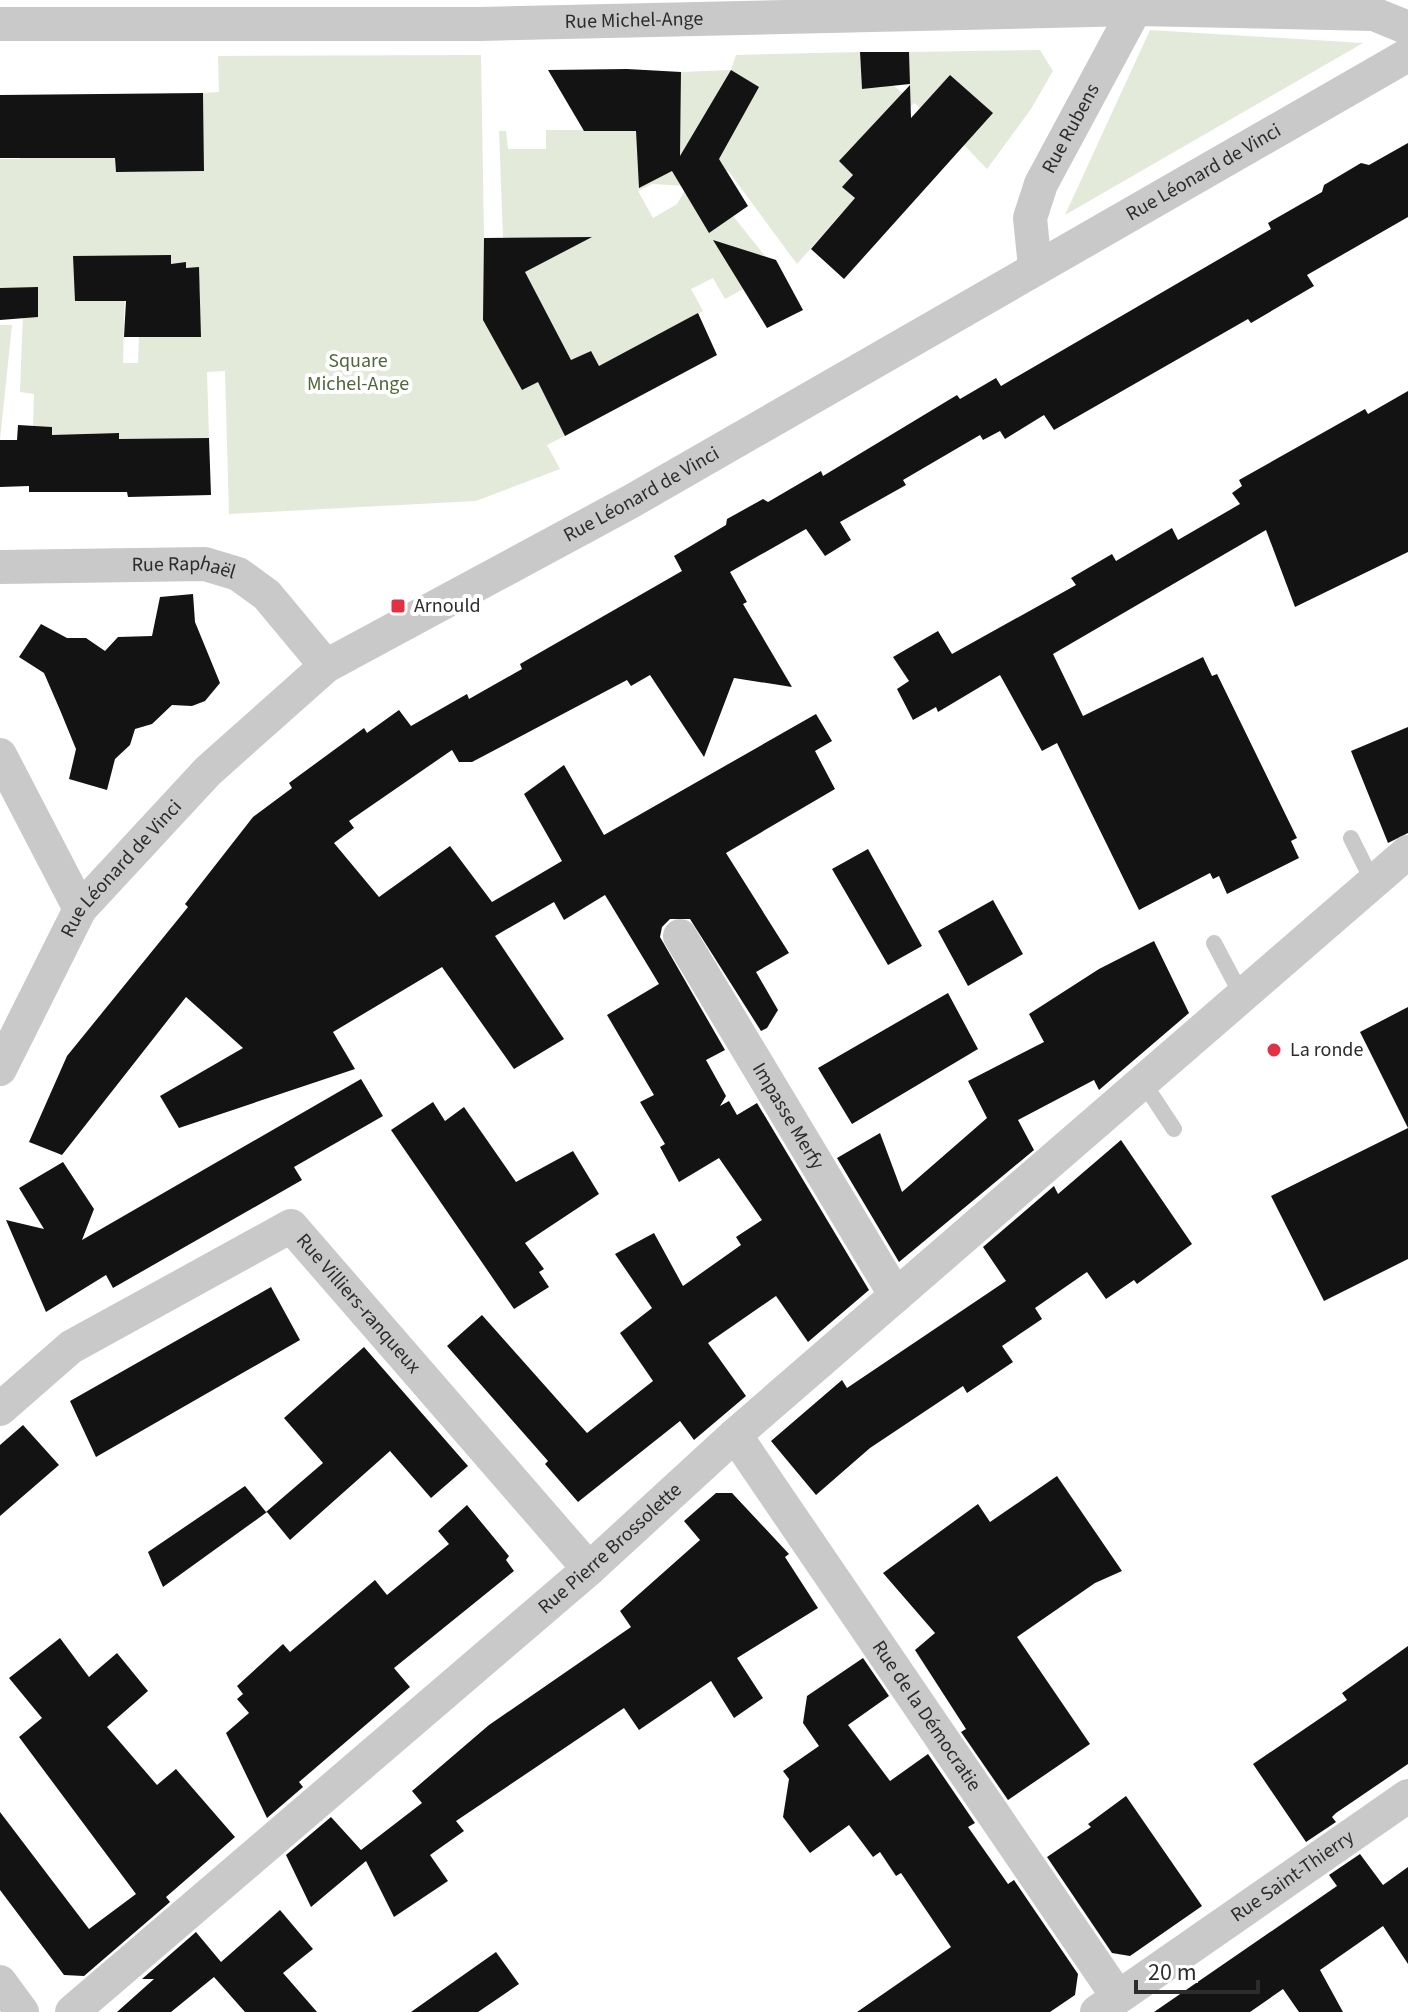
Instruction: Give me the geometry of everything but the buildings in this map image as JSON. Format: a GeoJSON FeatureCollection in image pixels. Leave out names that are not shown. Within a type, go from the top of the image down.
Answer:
{"type":"FeatureCollection","features":[{"type":"Feature","properties":{"kind":"street","name":"Rue Michel-Ange"},"geometry":{"type":"LineString","coordinates":[[0,24],[433,12],[1138,4],[1374,14],[1408,28]]}},
{"type":"Feature","properties":{"kind":"street","name":"Rue Rubens"},"geometry":{"type":"LineString","coordinates":[[1035,267],[1030,218],[1041,184],[1138,4]]}},
{"type":"Feature","properties":{"kind":"street","name":"Rue Léonard de Vinci"},"geometry":{"type":"LineString","coordinates":[[0,1069],[80,909],[208,771],[326,666],[630,502],[1408,55]]}},
{"type":"Feature","properties":{"kind":"street","name":"Rue Raphaël"},"geometry":{"type":"LineString","coordinates":[[0,567],[205,564],[238,574],[267,595],[326,666]]}},
{"type":"Feature","properties":{"kind":"street"},"geometry":{"type":"LineString","coordinates":[[0,755],[80,909]]}},
{"type":"Feature","properties":{"kind":"street","name":"Rue Pierre Brossolette"},"geometry":{"type":"LineString","coordinates":[[72,2012],[589,1569],[735,1435],[1408,852]]}},
{"type":"Feature","properties":{"kind":"street","name":"Impasse Merfy"},"geometry":{"type":"LineString","coordinates":[[680,936],[896,1296]]}},
{"type":"Feature","properties":{"kind":"street","name":"Rue Villiers-ranqueux"},"geometry":{"type":"LineString","coordinates":[[0,1409],[71,1347],[291,1226],[589,1569]]}},
{"type":"Feature","properties":{"kind":"street","name":"Rue de la Démocratie"},"geometry":{"type":"LineString","coordinates":[[735,1435],[1107,2005]]}},
{"type":"Feature","properties":{"kind":"street","name":"Rue Saint-Thierry"},"geometry":{"type":"LineString","coordinates":[[1107,2005],[1408,1796]]}},
{"type":"Feature","properties":{"kind":"street"},"geometry":{"type":"LineString","coordinates":[[0,1982],[22,2012]]}},
{"type":"Feature","properties":{"kind":"lane"},"geometry":{"type":"LineString","coordinates":[[1351,838],[1373,882]]}},
{"type":"Feature","properties":{"kind":"lane"},"geometry":{"type":"LineString","coordinates":[[1214,943],[1242,996]]}},
{"type":"Feature","properties":{"kind":"lane"},"geometry":{"type":"LineString","coordinates":[[1143,1082],[1174,1129]]}},
{"type":"Feature","properties":{"kind":"green space"},"geometry":{"type":"Polygon","coordinates":[[[1150,30],[1363,43],[1065,215],[1150,30]]]}},
{"type":"Feature","properties":{"kind":"green space","name":"Square Michel-Ange"},"geometry":{"type":"Polygon","coordinates":[[[1040,50],[1053,71],[1031,109],[987,169],[964,145],[950,75],[920,108],[914,103],[883,137],[856,142],[839,161],[853,175],[843,187],[855,198],[797,264],[729,172],[703,159],[733,216],[765,256],[757,254],[732,267],[745,288],[725,299],[713,278],[691,289],[703,311],[599,366],[590,351],[572,360],[565,436],[547,445],[560,469],[476,501],[229,514],[225,371],[207,372],[209,438],[164,439],[118,450],[119,433],[87,434],[52,447],[52,427],[33,426],[34,394],[20,392],[24,288],[0,288],[0,159],[20,159],[19,142],[64,142],[65,158],[115,158],[116,172],[204,171],[203,93],[219,92],[218,56],[481,55],[484,238],[503,238],[499,131],[506,131],[508,149],[546,149],[546,130],[680,130],[681,72],[731,70],[736,55],[860,52],[862,89],[884,87],[883,77],[910,99],[909,52],[1040,50]],[[652,184],[638,191],[653,218],[677,204],[687,187],[687,186],[652,184]],[[125,287],[123,363],[138,363],[139,337],[200,319],[200,287],[125,287]]]}},
{"type":"Feature","properties":{"kind":"green space"},"geometry":{"type":"Polygon","coordinates":[[[0,325],[12,325],[0,440],[0,325]]]}},
{"type":"Feature","properties":{"kind":"place","name":"Arnould"},"geometry":{"type":"Point","coordinates":[398,606]}},
{"type":"Feature","properties":{"kind":"place","name":"La ronde"},"geometry":{"type":"Point","coordinates":[1274,1050]}}]}
